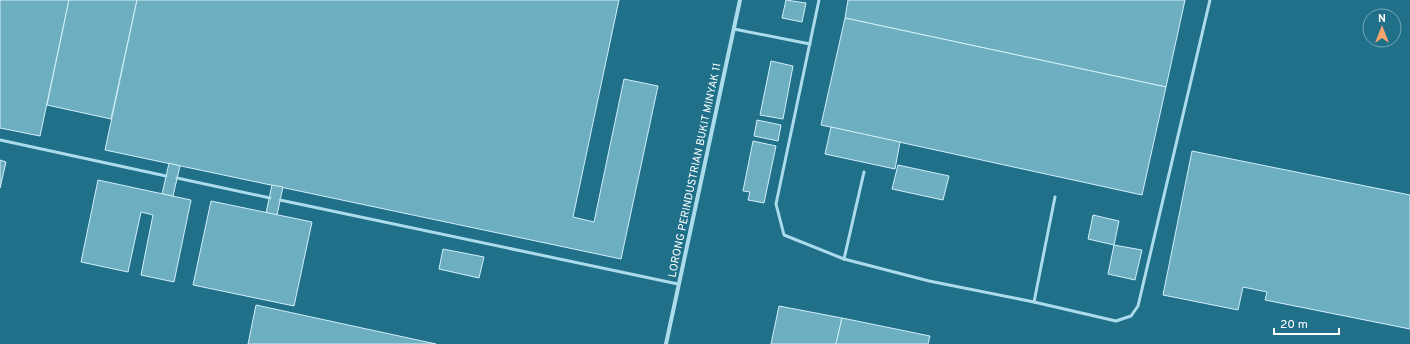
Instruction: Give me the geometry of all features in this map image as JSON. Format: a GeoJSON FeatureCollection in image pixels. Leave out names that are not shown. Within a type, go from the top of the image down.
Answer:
{"type":"FeatureCollection","features":[{"type":"Feature","properties":{"kind":"street","name":"LORONG PERINDUSTRIAN BUKIT MINYAK 11"},"geometry":{"type":"LineString","coordinates":[[666,344],[740,0]]}},
{"type":"Feature","properties":{"kind":"lane"},"geometry":{"type":"LineString","coordinates":[[819,0],[776,204],[784,235],[844,259],[930,281],[1034,302],[1116,321],[1131,316],[1138,306],[1210,0]]}},
{"type":"Feature","properties":{"kind":"lane"},"geometry":{"type":"LineString","coordinates":[[734,29],[810,44]]}},
{"type":"Feature","properties":{"kind":"lane"},"geometry":{"type":"LineString","coordinates":[[0,140],[166,176]]}},
{"type":"Feature","properties":{"kind":"lane"},"geometry":{"type":"LineString","coordinates":[[844,259],[864,172]]}},
{"type":"Feature","properties":{"kind":"lane"},"geometry":{"type":"LineString","coordinates":[[177,178],[270,198]]}},
{"type":"Feature","properties":{"kind":"lane"},"geometry":{"type":"LineString","coordinates":[[1034,302],[1055,197]]}},
{"type":"Feature","properties":{"kind":"lane"},"geometry":{"type":"LineString","coordinates":[[280,200],[678,284]]}},
{"type":"Feature","properties":{"kind":"building"},"geometry":{"type":"Polygon","coordinates":[[[0,0],[69,0],[40,136],[0,128],[0,0]]]}},
{"type":"Feature","properties":{"kind":"building"},"geometry":{"type":"Polygon","coordinates":[[[69,0],[137,0],[111,119],[47,105],[69,0]]]}},
{"type":"Feature","properties":{"kind":"building"},"geometry":{"type":"Polygon","coordinates":[[[137,0],[619,0],[573,217],[594,222],[624,79],[658,86],[621,259],[105,150],[137,0]]]}},
{"type":"Feature","properties":{"kind":"building"},"geometry":{"type":"Polygon","coordinates":[[[786,0],[806,3],[802,22],[782,18],[786,0]]]}},
{"type":"Feature","properties":{"kind":"building"},"geometry":{"type":"Polygon","coordinates":[[[848,0],[1185,0],[1166,87],[845,18],[848,0]]]}},
{"type":"Feature","properties":{"kind":"building"},"geometry":{"type":"Polygon","coordinates":[[[845,18],[1166,87],[1142,195],[821,125],[845,18]]]}},
{"type":"Feature","properties":{"kind":"building"},"geometry":{"type":"Polygon","coordinates":[[[771,61],[793,66],[783,119],[760,115],[771,61]]]}},
{"type":"Feature","properties":{"kind":"building"},"geometry":{"type":"Polygon","coordinates":[[[757,120],[781,125],[778,141],[754,136],[757,120]]]}},
{"type":"Feature","properties":{"kind":"building"},"geometry":{"type":"Polygon","coordinates":[[[831,127],[900,142],[895,169],[825,154],[831,127]]]}},
{"type":"Feature","properties":{"kind":"building"},"geometry":{"type":"Polygon","coordinates":[[[753,141],[776,146],[764,203],[748,200],[750,192],[743,191],[753,141]]]}},
{"type":"Feature","properties":{"kind":"building"},"geometry":{"type":"Polygon","coordinates":[[[1192,151],[1410,195],[1410,329],[1265,300],[1267,292],[1243,287],[1238,310],[1163,295],[1192,151]]]}},
{"type":"Feature","properties":{"kind":"building"},"geometry":{"type":"Polygon","coordinates":[[[0,160],[6,162],[0,188],[0,160]]]}},
{"type":"Feature","properties":{"kind":"building"},"geometry":{"type":"Polygon","coordinates":[[[169,163],[180,166],[173,196],[162,194],[169,163]]]}},
{"type":"Feature","properties":{"kind":"building"},"geometry":{"type":"Polygon","coordinates":[[[898,165],[949,176],[943,200],[892,189],[898,165]]]}},
{"type":"Feature","properties":{"kind":"building"},"geometry":{"type":"Polygon","coordinates":[[[98,180],[191,200],[174,282],[141,275],[153,215],[141,212],[128,272],[81,262],[98,180]]]}},
{"type":"Feature","properties":{"kind":"building"},"geometry":{"type":"Polygon","coordinates":[[[272,185],[283,187],[277,215],[266,213],[272,185]]]}},
{"type":"Feature","properties":{"kind":"building"},"geometry":{"type":"Polygon","coordinates":[[[211,201],[312,222],[294,306],[193,285],[211,201]]]}},
{"type":"Feature","properties":{"kind":"building"},"geometry":{"type":"Polygon","coordinates":[[[1093,215],[1119,221],[1114,245],[1088,239],[1093,215]]]}},
{"type":"Feature","properties":{"kind":"building"},"geometry":{"type":"Polygon","coordinates":[[[1114,245],[1142,250],[1135,280],[1108,274],[1114,245]]]}},
{"type":"Feature","properties":{"kind":"building"},"geometry":{"type":"Polygon","coordinates":[[[443,249],[484,257],[479,278],[439,269],[443,249]]]}},
{"type":"Feature","properties":{"kind":"building"},"geometry":{"type":"Polygon","coordinates":[[[256,305],[436,344],[248,344],[256,305]]]}},
{"type":"Feature","properties":{"kind":"building"},"geometry":{"type":"Polygon","coordinates":[[[779,306],[842,318],[836,344],[771,344],[779,306]]]}},
{"type":"Feature","properties":{"kind":"building"},"geometry":{"type":"Polygon","coordinates":[[[842,318],[930,336],[928,344],[836,344],[842,318]]]}}]}
